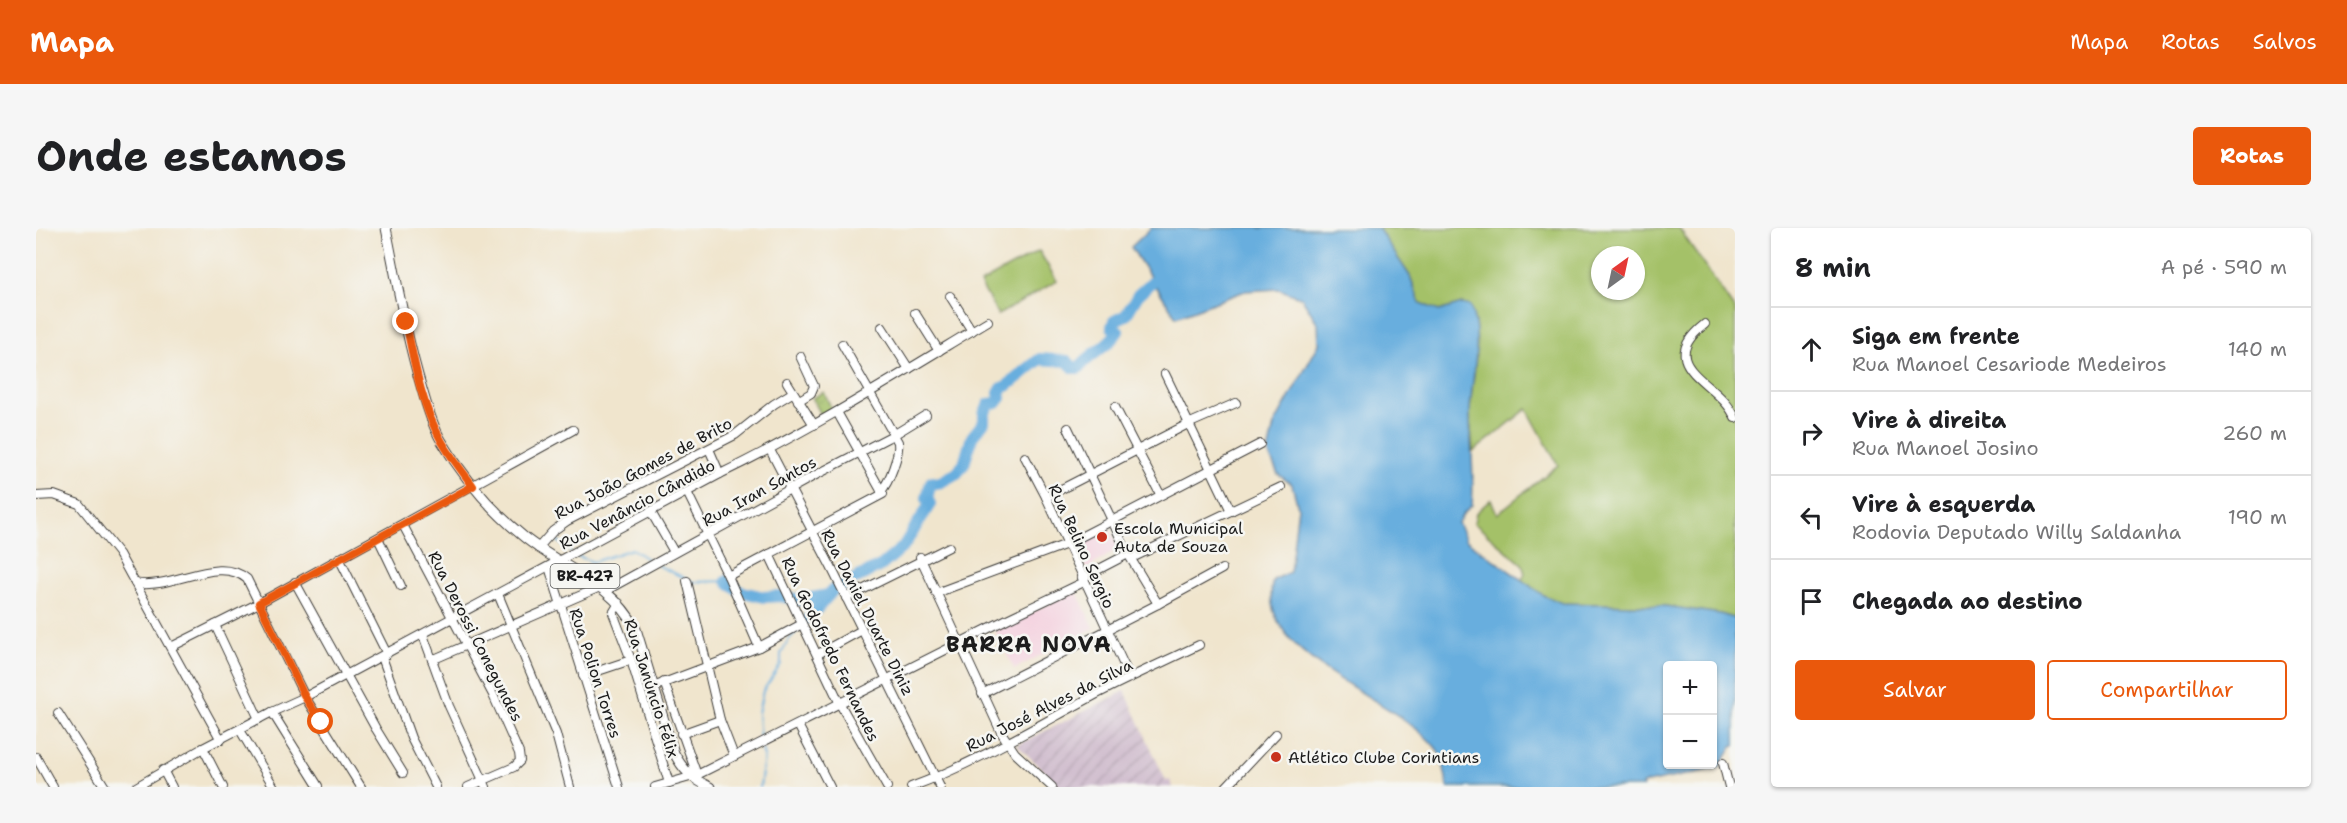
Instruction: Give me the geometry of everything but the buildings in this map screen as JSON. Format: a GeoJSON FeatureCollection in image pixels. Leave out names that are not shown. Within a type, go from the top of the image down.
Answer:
{"type":"FeatureCollection","features":[{"type":"Feature","properties":{"kind":"main road","name":"BR-427"},"geometry":{"type":"LineString","coordinates":[[386,228],[416,367],[430,413],[441,439],[488,505],[538,548],[603,589],[628,614],[636,628],[674,753],[682,768],[711,787]]}},
{"type":"Feature","properties":{"kind":"street"},"geometry":{"type":"LineString","coordinates":[[950,296],[972,331]]}},
{"type":"Feature","properties":{"kind":"street"},"geometry":{"type":"LineString","coordinates":[[915,313],[939,351]]}},
{"type":"Feature","properties":{"kind":"street","name":"Rua Venâncio Cândido"},"geometry":{"type":"LineString","coordinates":[[136,787],[203,748],[423,635],[720,474],[770,450],[870,393],[988,321]]}},
{"type":"Feature","properties":{"kind":"street"},"geometry":{"type":"LineString","coordinates":[[1705,324],[1688,339],[1685,348],[1686,360],[1701,382],[1726,402],[1735,418]]}},
{"type":"Feature","properties":{"kind":"street"},"geometry":{"type":"LineString","coordinates":[[882,327],[909,369]]}},
{"type":"Feature","properties":{"kind":"street"},"geometry":{"type":"LineString","coordinates":[[728,576],[882,493],[898,453],[898,442],[842,344]]}},
{"type":"Feature","properties":{"kind":"street"},"geometry":{"type":"LineString","coordinates":[[798,401],[813,389],[813,381],[800,356]]}},
{"type":"Feature","properties":{"kind":"street"},"geometry":{"type":"LineString","coordinates":[[1165,374],[1231,511]]}},
{"type":"Feature","properties":{"kind":"street"},"geometry":{"type":"LineString","coordinates":[[787,382],[813,425]]}},
{"type":"Feature","properties":{"kind":"street","name":"Rua João Gomes de Brito"},"geometry":{"type":"LineString","coordinates":[[538,548],[553,531],[567,521],[710,449],[745,429],[774,404],[792,393]]}},
{"type":"Feature","properties":{"kind":"street"},"geometry":{"type":"LineString","coordinates":[[1046,497],[1188,424],[1236,403]]}},
{"type":"Feature","properties":{"kind":"street"},"geometry":{"type":"LineString","coordinates":[[1115,407],[1160,495]]}},
{"type":"Feature","properties":{"kind":"street"},"geometry":{"type":"LineString","coordinates":[[837,412],[882,493]]}},
{"type":"Feature","properties":{"kind":"street","name":"Rua Iran Santos"},"geometry":{"type":"LineString","coordinates":[[432,660],[512,627],[560,604],[603,589],[792,490],[926,415]]}},
{"type":"Feature","properties":{"kind":"street"},"geometry":{"type":"LineString","coordinates":[[1068,428],[1130,556],[1158,604]]}},
{"type":"Feature","properties":{"kind":"street"},"geometry":{"type":"LineString","coordinates":[[171,647],[259,603],[573,430]]}},
{"type":"Feature","properties":{"kind":"street"},"geometry":{"type":"LineString","coordinates":[[936,593],[1067,544],[1260,444]]}},
{"type":"Feature","properties":{"kind":"street"},"geometry":{"type":"LineString","coordinates":[[710,449],[720,474]]}},
{"type":"Feature","properties":{"kind":"street","name":"Rua Daniel Duarte Diniz"},"geometry":{"type":"LineString","coordinates":[[770,450],[839,581],[940,787]]}},
{"type":"Feature","properties":{"kind":"street","name":"Rua Belino Sergio"},"geometry":{"type":"LineString","coordinates":[[1025,457],[1046,497],[1130,678]]}},
{"type":"Feature","properties":{"kind":"street"},"geometry":{"type":"LineString","coordinates":[[655,787],[694,776],[1130,556],[1281,487]]}},
{"type":"Feature","properties":{"kind":"street"},"geometry":{"type":"LineString","coordinates":[[687,492],[759,646]]}},
{"type":"Feature","properties":{"kind":"street"},"geometry":{"type":"LineString","coordinates":[[36,496],[54,495],[79,504],[119,554],[221,740]]}},
{"type":"Feature","properties":{"kind":"street"},"geometry":{"type":"LineString","coordinates":[[651,512],[674,552]]}},
{"type":"Feature","properties":{"kind":"street","name":"Rua Derossi Conegundes"},"geometry":{"type":"LineString","coordinates":[[403,525],[497,705],[519,753],[520,761],[514,767],[484,784]]}},
{"type":"Feature","properties":{"kind":"street"},"geometry":{"type":"LineString","coordinates":[[378,538],[401,586]]}},
{"type":"Feature","properties":{"kind":"street"},"geometry":{"type":"LineString","coordinates":[[846,598],[949,547]]}},
{"type":"Feature","properties":{"kind":"street","name":"Rua Godofredo Fernandes"},"geometry":{"type":"LineString","coordinates":[[769,554],[840,704],[887,787]]}},
{"type":"Feature","properties":{"kind":"street"},"geometry":{"type":"LineString","coordinates":[[339,558],[384,655],[411,738],[436,787]]}},
{"type":"Feature","properties":{"kind":"street"},"geometry":{"type":"LineString","coordinates":[[921,560],[1007,743],[1052,787]]}},
{"type":"Feature","properties":{"kind":"street","name":"Rua Polion Torres"},"geometry":{"type":"LineString","coordinates":[[549,567],[619,787]]}},
{"type":"Feature","properties":{"kind":"street"},"geometry":{"type":"LineString","coordinates":[[982,694],[1222,569]]}},
{"type":"Feature","properties":{"kind":"street"},"geometry":{"type":"LineString","coordinates":[[135,583],[154,585],[219,570],[236,571],[247,579],[305,697],[361,787]]}},
{"type":"Feature","properties":{"kind":"street"},"geometry":{"type":"LineString","coordinates":[[687,581],[720,720],[735,756]]}},
{"type":"Feature","properties":{"kind":"street"},"geometry":{"type":"LineString","coordinates":[[295,582],[403,772]]}},
{"type":"Feature","properties":{"kind":"street"},"geometry":{"type":"LineString","coordinates":[[498,594],[556,734],[570,787]]}},
{"type":"Feature","properties":{"kind":"street","name":"Rua Janúncio Félix"},"geometry":{"type":"LineString","coordinates":[[618,603],[613,613],[631,660],[669,783]]}},
{"type":"Feature","properties":{"kind":"street"},"geometry":{"type":"LineString","coordinates":[[653,687],[759,646],[802,624]]}},
{"type":"Feature","properties":{"kind":"street"},"geometry":{"type":"LineString","coordinates":[[215,626],[259,719]]}},
{"type":"Feature","properties":{"kind":"street"},"geometry":{"type":"LineString","coordinates":[[818,654],[862,630]]}},
{"type":"Feature","properties":{"kind":"street"},"geometry":{"type":"LineString","coordinates":[[423,635],[449,706],[484,784],[468,787]]}},
{"type":"Feature","properties":{"kind":"street","name":"Rua José Alves da Silva"},"geometry":{"type":"LineString","coordinates":[[911,787],[935,778],[1007,743],[1098,693],[1199,645]]}},
{"type":"Feature","properties":{"kind":"street"},"geometry":{"type":"LineString","coordinates":[[584,676],[631,660]]}},
{"type":"Feature","properties":{"kind":"street"},"geometry":{"type":"LineString","coordinates":[[664,682],[694,776]]}},
{"type":"Feature","properties":{"kind":"street"},"geometry":{"type":"LineString","coordinates":[[272,712],[318,786]]}},
{"type":"Feature","properties":{"kind":"street"},"geometry":{"type":"LineString","coordinates":[[58,713],[105,787]]}},
{"type":"Feature","properties":{"kind":"street"},"geometry":{"type":"LineString","coordinates":[[681,734],[720,720]]}},
{"type":"Feature","properties":{"kind":"street"},"geometry":{"type":"LineString","coordinates":[[798,725],[830,787]]}},
{"type":"Feature","properties":{"kind":"street"},"geometry":{"type":"LineString","coordinates":[[240,730],[274,787]]}},
{"type":"Feature","properties":{"kind":"street"},"geometry":{"type":"LineString","coordinates":[[1226,787],[1276,734]]}},
{"type":"Feature","properties":{"kind":"street"},"geometry":{"type":"LineString","coordinates":[[203,748],[223,787]]}},
{"type":"Feature","properties":{"kind":"street"},"geometry":{"type":"LineString","coordinates":[[36,757],[53,787]]}},
{"type":"Feature","properties":{"kind":"street"},"geometry":{"type":"LineString","coordinates":[[1723,763],[1729,787]]}},
{"type":"Feature","properties":{"kind":"street"},"geometry":{"type":"LineString","coordinates":[[163,770],[172,787]]}},
{"type":"Feature","properties":{"kind":"shaded area","name":"Escola Municipal Auta de Souza"},"geometry":{"type":"Polygon","coordinates":[[[1108,526],[1119,548],[1087,569],[1073,548],[1108,526]]]}},
{"type":"Feature","properties":{"kind":"shaded area"},"geometry":{"type":"Polygon","coordinates":[[[1076,590],[1094,628],[1014,669],[995,631],[1076,590]]]}},
{"type":"Feature","properties":{"kind":"shaded area"},"geometry":{"type":"Polygon","coordinates":[[[1125,691],[1166,781],[1170,780],[1173,787],[1061,787],[1017,745],[1125,691]]]}},
{"type":"Feature","properties":{"kind":"green space"},"geometry":{"type":"Polygon","coordinates":[[[1378,228],[1679,228],[1735,310],[1735,619],[1721,614],[1665,606],[1562,603],[1543,595],[1521,581],[1525,574],[1522,564],[1474,523],[1476,513],[1491,499],[1497,514],[1558,465],[1527,409],[1473,452],[1470,410],[1477,344],[1470,307],[1462,304],[1439,311],[1420,303],[1410,276],[1378,228]]]}},
{"type":"Feature","properties":{"kind":"green space"},"geometry":{"type":"Polygon","coordinates":[[[1039,251],[1057,281],[998,315],[980,283],[1039,251]]]}},
{"type":"Feature","properties":{"kind":"green space"},"geometry":{"type":"Polygon","coordinates":[[[824,392],[833,412],[823,418],[812,398],[824,392]]]}},
{"type":"Feature","properties":{"kind":"water"},"geometry":{"type":"Polygon","coordinates":[[[1151,228],[1378,228],[1410,276],[1420,303],[1439,311],[1462,304],[1470,306],[1474,319],[1476,359],[1470,412],[1473,493],[1472,505],[1458,523],[1466,540],[1543,595],[1562,603],[1665,606],[1721,614],[1735,619],[1735,746],[1732,747],[1719,768],[1717,768],[1717,661],[1663,661],[1663,769],[1714,769],[1642,784],[1643,787],[1448,787],[1442,761],[1436,748],[1417,729],[1332,674],[1306,654],[1285,632],[1273,608],[1273,580],[1290,572],[1298,507],[1292,485],[1278,474],[1268,452],[1274,425],[1319,344],[1318,324],[1302,298],[1279,289],[1245,291],[1176,317],[1131,247],[1151,228]]]}},
{"type":"Feature","properties":{"kind":"waterway"},"geometry":{"type":"LineString","coordinates":[[809,618],[833,590],[882,565],[903,547],[930,504],[927,498],[931,482],[939,483],[957,473],[964,464],[972,437],[984,422],[984,414],[989,404],[997,403],[1002,388],[1040,359],[1067,361],[1074,368],[1079,368],[1114,337],[1118,331],[1112,327],[1114,321],[1126,315],[1138,295],[1164,271]]}},
{"type":"Feature","properties":{"kind":"waterway"},"geometry":{"type":"LineString","coordinates":[[557,540],[571,552]]}},
{"type":"Feature","properties":{"kind":"waterway"},"geometry":{"type":"LineString","coordinates":[[575,555],[593,562],[632,549],[652,562]]}},
{"type":"Feature","properties":{"kind":"waterway"},"geometry":{"type":"LineString","coordinates":[[657,565],[693,582],[727,581]]}},
{"type":"Feature","properties":{"kind":"waterway"},"geometry":{"type":"LineString","coordinates":[[727,581],[739,591],[764,597],[780,596],[800,600],[829,595]]}},
{"type":"Feature","properties":{"kind":"waterway"},"geometry":{"type":"LineString","coordinates":[[760,739],[758,713],[763,691],[781,664],[781,654],[789,639],[799,629]]}},
{"type":"Feature","properties":{"kind":"waterway"},"geometry":{"type":"LineString","coordinates":[[760,787],[764,757],[762,749]]}},
{"type":"Feature","properties":{"kind":"place","name":"Escola Municipal Auta de Souza"},"geometry":{"type":"Point","coordinates":[1102,537]}},
{"type":"Feature","properties":{"kind":"place","name":"Atlético Clube Corintians"},"geometry":{"type":"Point","coordinates":[1276,757]}},
{"type":"Feature","properties":{"kind":"district","name":"BARRA NOVA"},"geometry":{"type":"Point","coordinates":[1029,644]}},
{"type":"Feature","properties":{"kind":"route"},"geometry":{"type":"LineString","coordinates":[[321,722],[305,697],[259,603],[473,486],[441,439],[432,421],[406,322]]}}]}
